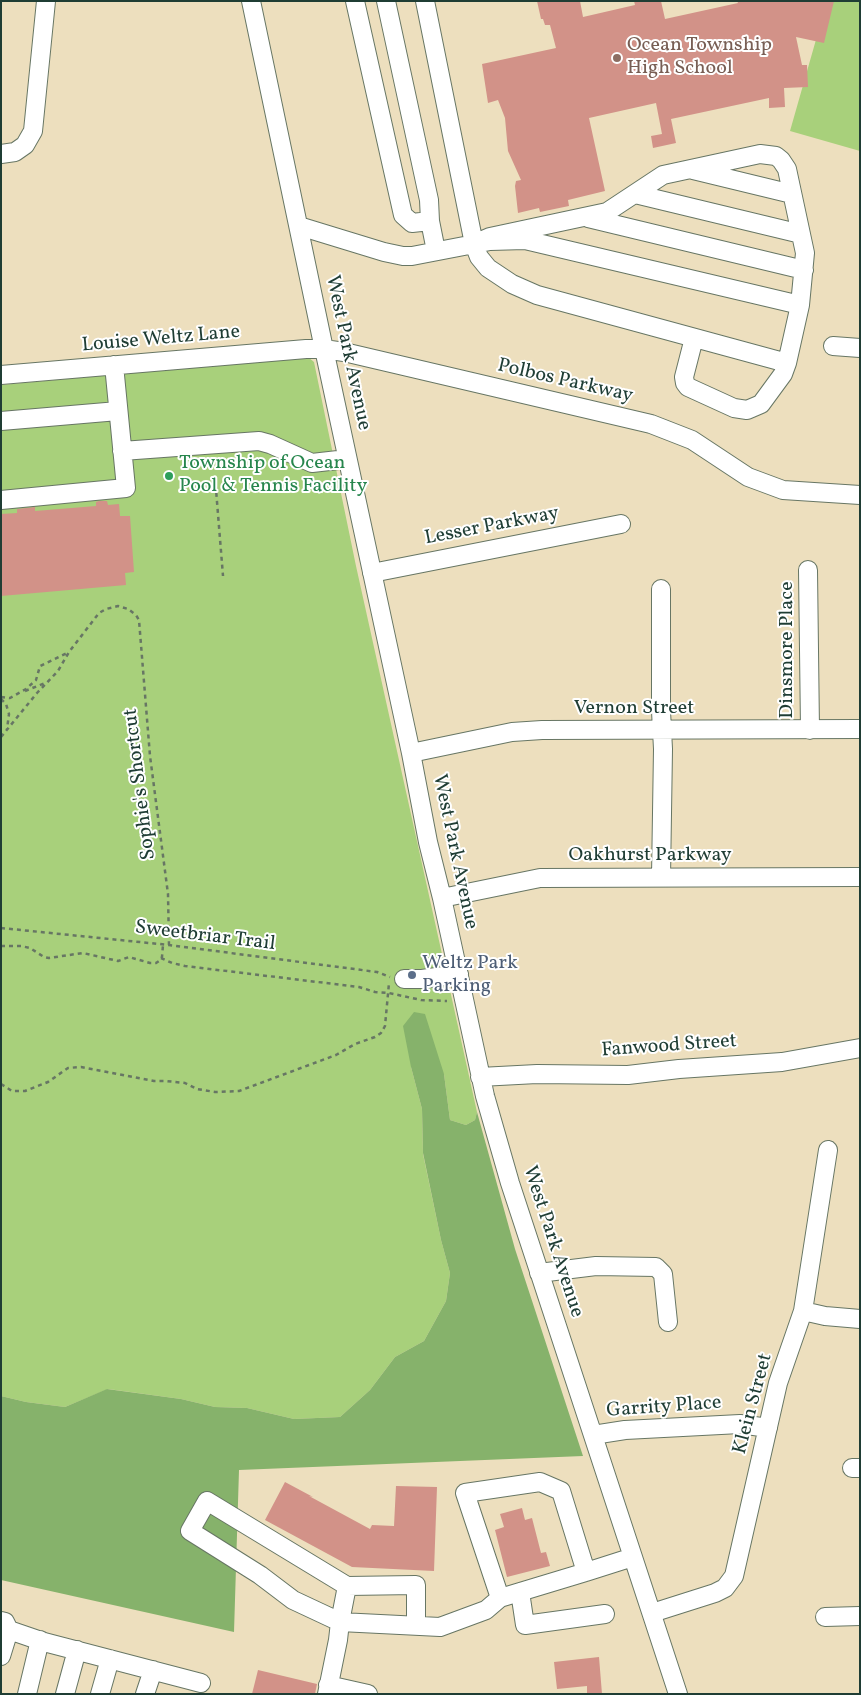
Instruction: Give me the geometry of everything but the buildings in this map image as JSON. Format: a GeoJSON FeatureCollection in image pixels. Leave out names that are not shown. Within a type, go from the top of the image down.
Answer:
{"type":"FeatureCollection","features":[{"type":"Feature","properties":{"kind":"street"},"geometry":{"type":"LineString","coordinates":[[1,154],[15,152],[25,145],[33,131],[46,1]]}},
{"type":"Feature","properties":{"kind":"street","name":"West Park Avenue"},"geometry":{"type":"LineString","coordinates":[[251,1],[411,753],[428,842],[459,974],[480,1077],[510,1183],[678,1694]]}},
{"type":"Feature","properties":{"kind":"street"},"geometry":{"type":"LineString","coordinates":[[356,1],[403,215],[412,223],[430,221]]}},
{"type":"Feature","properties":{"kind":"street"},"geometry":{"type":"LineString","coordinates":[[386,1],[429,200],[430,221],[436,251]]}},
{"type":"Feature","properties":{"kind":"street"},"geometry":{"type":"LineString","coordinates":[[425,1],[474,244],[478,257],[488,268],[537,295],[787,363]]}},
{"type":"Feature","properties":{"kind":"street"},"geometry":{"type":"LineString","coordinates":[[474,244],[490,237],[607,212],[657,177],[760,154],[772,154],[784,164],[805,253],[800,305],[787,363],[779,380],[761,404],[747,410],[734,408],[688,387],[684,383],[694,338]]}},
{"type":"Feature","properties":{"kind":"street"},"geometry":{"type":"LineString","coordinates":[[688,169],[792,194]]}},
{"type":"Feature","properties":{"kind":"street"},"geometry":{"type":"LineString","coordinates":[[635,194],[802,234]]}},
{"type":"Feature","properties":{"kind":"street"},"geometry":{"type":"LineString","coordinates":[[583,217],[804,270]]}},
{"type":"Feature","properties":{"kind":"street"},"geometry":{"type":"LineString","coordinates":[[546,245],[551,230],[560,222]]}},
{"type":"Feature","properties":{"kind":"street"},"geometry":{"type":"LineString","coordinates":[[299,226],[394,255],[412,256],[474,244],[513,239],[546,245],[800,305]]}},
{"type":"Feature","properties":{"kind":"street"},"geometry":{"type":"LineString","coordinates":[[833,346],[860,348]]}},
{"type":"Feature","properties":{"kind":"street","name":"Louise Weltz Lane"},"geometry":{"type":"LineString","coordinates":[[1,375],[324,349]]}},
{"type":"Feature","properties":{"kind":"street","name":"Polbos Parkway"},"geometry":{"type":"LineString","coordinates":[[324,349],[344,352],[652,424],[692,440],[748,477],[783,490],[860,495]]}},
{"type":"Feature","properties":{"kind":"street"},"geometry":{"type":"LineString","coordinates":[[1,500],[126,488],[114,365]]}},
{"type":"Feature","properties":{"kind":"street"},"geometry":{"type":"LineString","coordinates":[[1,421],[118,411]]}},
{"type":"Feature","properties":{"kind":"street"},"geometry":{"type":"LineString","coordinates":[[122,451],[259,441],[276,446],[312,463],[347,459]]}},
{"type":"Feature","properties":{"kind":"street","name":"Lesser Parkway"},"geometry":{"type":"LineString","coordinates":[[372,573],[621,524]]}},
{"type":"Feature","properties":{"kind":"street","name":"Dinsmore Place"},"geometry":{"type":"LineString","coordinates":[[808,570],[810,730]]}},
{"type":"Feature","properties":{"kind":"street"},"geometry":{"type":"LineString","coordinates":[[661,589],[661,877]]}},
{"type":"Feature","properties":{"kind":"street","name":"Vernon Street"},"geometry":{"type":"LineString","coordinates":[[411,753],[512,732],[542,730],[860,729]]}},
{"type":"Feature","properties":{"kind":"street","name":"Oakhurst Parkway"},"geometry":{"type":"LineString","coordinates":[[442,898],[540,878],[860,877]]}},
{"type":"Feature","properties":{"kind":"street"},"geometry":{"type":"LineString","coordinates":[[404,979],[422,979],[459,974]]}},
{"type":"Feature","properties":{"kind":"street","name":"Fanwood Street"},"geometry":{"type":"LineString","coordinates":[[480,1077],[537,1074],[628,1075],[679,1069],[782,1062],[860,1048]]}},
{"type":"Feature","properties":{"kind":"street","name":"Klein Street"},"geometry":{"type":"LineString","coordinates":[[652,1613],[715,1593],[725,1588],[734,1576],[778,1383],[803,1312],[828,1150]]}},
{"type":"Feature","properties":{"kind":"street"},"geometry":{"type":"LineString","coordinates":[[539,1273],[596,1266],[656,1267],[663,1274],[668,1322]]}},
{"type":"Feature","properties":{"kind":"street"},"geometry":{"type":"LineString","coordinates":[[803,1312],[860,1319]]}},
{"type":"Feature","properties":{"kind":"street","name":"Garrity Place"},"geometry":{"type":"LineString","coordinates":[[594,1434],[625,1430],[740,1424],[768,1428]]}},
{"type":"Feature","properties":{"kind":"street"},"geometry":{"type":"LineString","coordinates":[[500,1598],[465,1493],[540,1482],[561,1491],[586,1572]]}},
{"type":"Feature","properties":{"kind":"street"},"geometry":{"type":"LineString","coordinates":[[416,1625],[416,1586],[347,1586],[207,1501],[190,1531],[260,1576],[292,1600],[340,1622],[440,1627],[486,1610],[500,1598],[633,1557]]}},
{"type":"Feature","properties":{"kind":"street"},"geometry":{"type":"LineString","coordinates":[[347,1586],[328,1689],[368,1694]]}},
{"type":"Feature","properties":{"kind":"street"},"geometry":{"type":"LineString","coordinates":[[520,1592],[525,1625],[605,1614]]}},
{"type":"Feature","properties":{"kind":"street"},"geometry":{"type":"LineString","coordinates":[[825,1616],[860,1616]]}},
{"type":"Feature","properties":{"kind":"street"},"geometry":{"type":"LineString","coordinates":[[1,1656],[5,1626],[40,1640],[201,1683]]}},
{"type":"Feature","properties":{"kind":"street"},"geometry":{"type":"LineString","coordinates":[[27,1694],[40,1640]]}},
{"type":"Feature","properties":{"kind":"street"},"geometry":{"type":"LineString","coordinates":[[65,1694],[77,1650]]}},
{"type":"Feature","properties":{"kind":"street"},"geometry":{"type":"LineString","coordinates":[[100,1694],[110,1659]]}},
{"type":"Feature","properties":{"kind":"street"},"geometry":{"type":"LineString","coordinates":[[145,1694],[152,1670]]}},
{"type":"Feature","properties":{"kind":"path"},"geometry":{"type":"LineString","coordinates":[[215,477],[223,576]]}},
{"type":"Feature","properties":{"kind":"path","name":"Sophie's Shortcut"},"geometry":{"type":"LineString","coordinates":[[68,652],[94,618],[106,609],[118,606],[123,607],[132,611],[139,620],[150,756],[168,894],[169,945]]}},
{"type":"Feature","properties":{"kind":"path"},"geometry":{"type":"LineString","coordinates":[[1,737],[62,666],[68,652]]}},
{"type":"Feature","properties":{"kind":"path"},"geometry":{"type":"LineString","coordinates":[[21,692],[36,680],[40,666],[68,652]]}},
{"type":"Feature","properties":{"kind":"path"},"geometry":{"type":"LineString","coordinates":[[1,698],[10,698],[49,682]]}},
{"type":"Feature","properties":{"kind":"path"},"geometry":{"type":"LineString","coordinates":[[1,698],[6,704],[9,714],[9,724],[6,732]]}},
{"type":"Feature","properties":{"kind":"path","name":"Sweetbriar Trail"},"geometry":{"type":"LineString","coordinates":[[1,928],[169,945],[377,972],[404,979]]}},
{"type":"Feature","properties":{"kind":"path"},"geometry":{"type":"LineString","coordinates":[[1,946],[30,948],[49,958],[76,952],[100,955],[118,961],[130,957],[156,963],[161,958],[163,945]]}},
{"type":"Feature","properties":{"kind":"path"},"geometry":{"type":"LineString","coordinates":[[161,958],[185,966],[359,987],[375,992],[421,1000],[447,1001]]}},
{"type":"Feature","properties":{"kind":"path"},"geometry":{"type":"LineString","coordinates":[[1,1084],[12,1091],[25,1091],[48,1082],[63,1070],[81,1068],[146,1080],[185,1083],[197,1089],[214,1092],[239,1091],[336,1055],[355,1044],[375,1037],[381,1033],[385,1026],[389,993]]}},
{"type":"Feature","properties":{"kind":"green space"},"geometry":{"type":"Polygon","coordinates":[[[827,1],[860,1],[860,151],[790,131],[827,1]]]}},
{"type":"Feature","properties":{"kind":"green space"},"geometry":{"type":"Polygon","coordinates":[[[308,357],[314,362],[356,566],[477,1112],[475,1120],[466,1125],[450,1120],[444,1074],[411,1067],[422,1109],[423,1154],[450,1273],[446,1301],[424,1341],[395,1357],[370,1390],[340,1417],[294,1419],[247,1408],[215,1407],[181,1399],[108,1389],[65,1407],[26,1402],[1,1396],[1,385],[308,357]]]}},
{"type":"Feature","properties":{"kind":"green space"},"geometry":{"type":"Polygon","coordinates":[[[414,1012],[425,1014],[444,1074],[450,1120],[466,1125],[475,1120],[477,1112],[515,1249],[583,1456],[239,1470],[234,1632],[1,1580],[1,1396],[26,1402],[65,1407],[107,1389],[181,1399],[215,1407],[247,1408],[294,1419],[340,1417],[370,1390],[395,1357],[424,1341],[446,1301],[450,1273],[441,1240],[423,1153],[422,1109],[403,1026],[414,1012]]]}},
{"type":"Feature","properties":{"kind":"place","name":"Ocean Township High School"},"geometry":{"type":"Point","coordinates":[617,58]}},
{"type":"Feature","properties":{"kind":"place","name":"Township of Ocean Pool & Tennis Facility"},"geometry":{"type":"Point","coordinates":[169,476]}},
{"type":"Feature","properties":{"kind":"place","name":"Weltz Park Parking"},"geometry":{"type":"Point","coordinates":[412,975]}}]}
